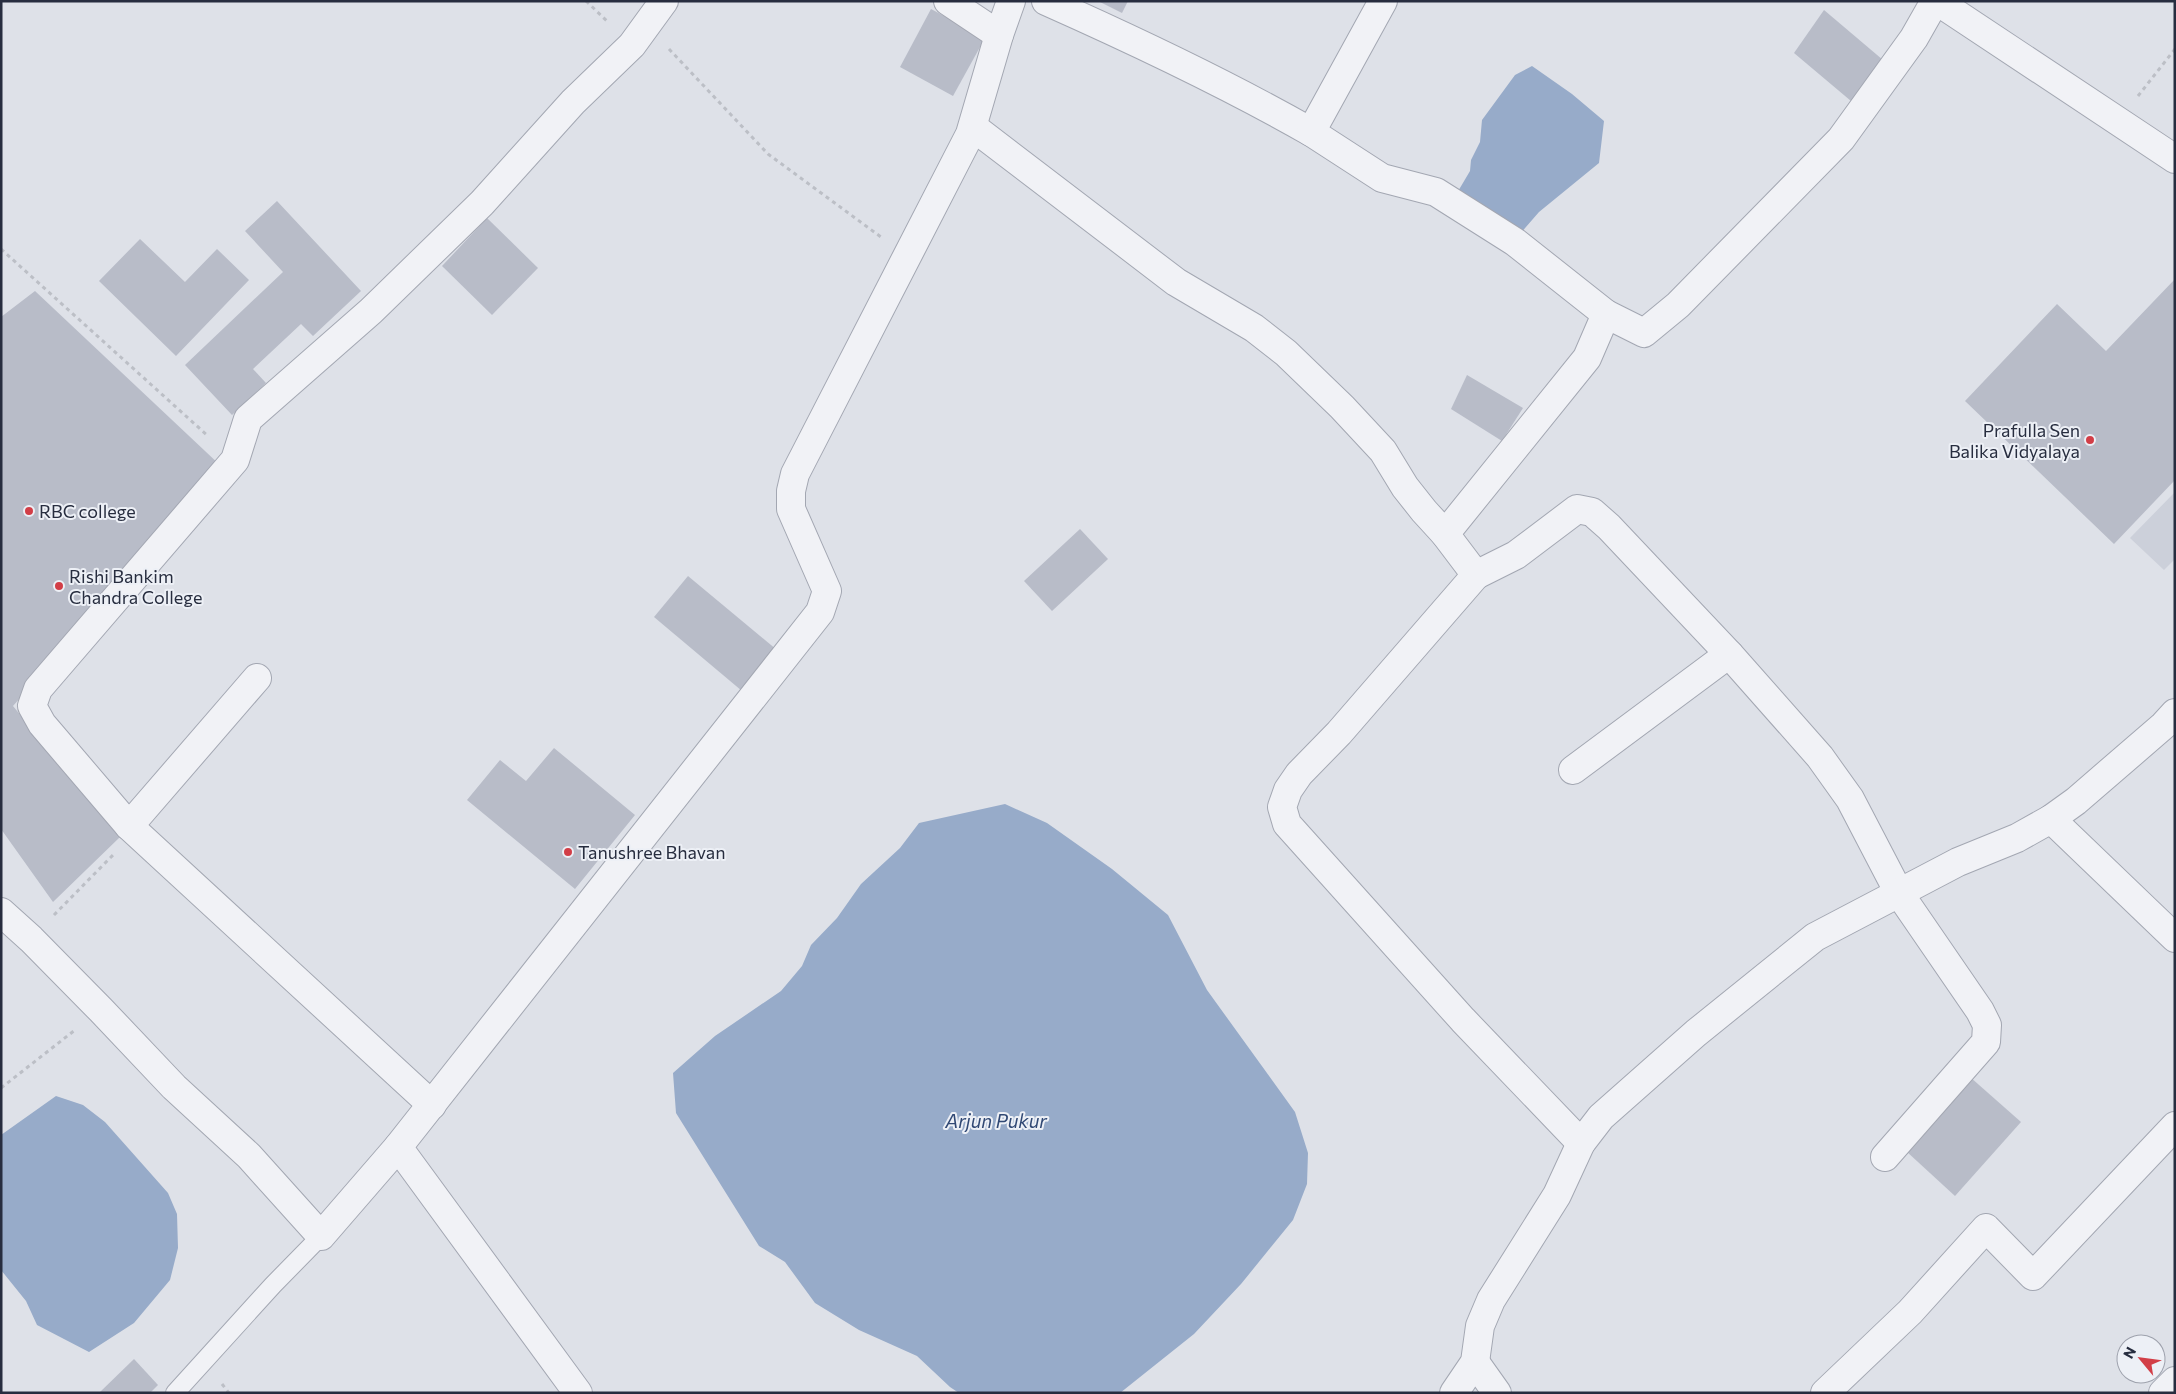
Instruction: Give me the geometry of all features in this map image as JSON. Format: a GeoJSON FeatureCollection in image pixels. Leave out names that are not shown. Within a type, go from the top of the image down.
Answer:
{"type":"FeatureCollection","features":[{"type":"Feature","properties":{"kind":"street"},"geometry":{"type":"LineString","coordinates":[[432,1105],[132,829],[42,724],[32,706],[38,689],[235,460],[248,419],[371,311],[482,203],[573,102],[632,45],[664,1]]}},
{"type":"Feature","properties":{"kind":"street"},"geometry":{"type":"LineString","coordinates":[[948,1],[998,35]]}},
{"type":"Feature","properties":{"kind":"street"},"geometry":{"type":"LineString","coordinates":[[2,909],[174,1087],[249,1156],[321,1236],[432,1105],[820,612],[827,592],[791,509],[791,491],[795,474],[973,126],[998,35],[1011,1]]}},
{"type":"Feature","properties":{"kind":"street"},"geometry":{"type":"LineString","coordinates":[[1046,1],[1144,45],[1258,102],[1311,132],[1382,178],[1436,192],[1515,242],[1606,314],[1644,333],[1678,306],[1841,139],[1914,38],[1936,1],[2119,120],[2175,159]]}},
{"type":"Feature","properties":{"kind":"street"},"geometry":{"type":"LineString","coordinates":[[1311,132],[1383,1]]}},
{"type":"Feature","properties":{"kind":"street"},"geometry":{"type":"LineString","coordinates":[[973,126],[1176,282],[1254,328],[1286,354],[1342,406],[1383,452],[1405,487],[1476,574]]}},
{"type":"Feature","properties":{"kind":"street"},"geometry":{"type":"LineString","coordinates":[[1445,534],[1587,358],[1606,314]]}},
{"type":"Feature","properties":{"kind":"street"},"geometry":{"type":"LineString","coordinates":[[1582,1143],[1463,1020],[1286,824],[1282,807],[1288,790],[1299,774],[1338,733],[1476,574],[1516,556],[1577,508],[1592,512],[1616,534],[1728,654],[1825,764],[1850,799],[1899,893],[1980,1011],[1987,1025],[1986,1042],[1885,1157]]}},
{"type":"Feature","properties":{"kind":"street"},"geometry":{"type":"LineString","coordinates":[[1573,770],[1728,654]]}},
{"type":"Feature","properties":{"kind":"street"},"geometry":{"type":"LineString","coordinates":[[132,829],[257,678]]}},
{"type":"Feature","properties":{"kind":"street"},"geometry":{"type":"LineString","coordinates":[[1454,1393],[1475,1362],[1480,1326],[1490,1300],[1557,1195],[1582,1143],[1600,1118],[1681,1046],[1815,937],[1958,862],[2016,838],[2051,820],[2076,801],[2175,714]]}},
{"type":"Feature","properties":{"kind":"street"},"geometry":{"type":"LineString","coordinates":[[2051,820],[2175,938]]}},
{"type":"Feature","properties":{"kind":"street"},"geometry":{"type":"LineString","coordinates":[[1825,1393],[1910,1312],[1986,1228],[2034,1276],[2175,1126]]}},
{"type":"Feature","properties":{"kind":"street"},"geometry":{"type":"LineString","coordinates":[[398,1147],[578,1393]]}},
{"type":"Feature","properties":{"kind":"street"},"geometry":{"type":"LineString","coordinates":[[1475,1362],[1497,1393]]}},
{"type":"Feature","properties":{"kind":"street"},"geometry":{"type":"LineString","coordinates":[[2164,1393],[2175,1381]]}},
{"type":"Feature","properties":{"kind":"lane"},"geometry":{"type":"LineString","coordinates":[[175,1393],[273,1285],[321,1236]]}},
{"type":"Feature","properties":{"kind":"path"},"geometry":{"type":"LineString","coordinates":[[647,24],[768,154],[907,256]]}},
{"type":"Feature","properties":{"kind":"path"},"geometry":{"type":"LineString","coordinates":[[2119,120],[2175,49]]}},
{"type":"Feature","properties":{"kind":"path"},"geometry":{"type":"LineString","coordinates":[[1,248],[235,460]]}},
{"type":"Feature","properties":{"kind":"path"},"geometry":{"type":"LineString","coordinates":[[31,939],[132,829]]}},
{"type":"Feature","properties":{"kind":"path"},"geometry":{"type":"LineString","coordinates":[[1,1088],[101,1010]]}},
{"type":"Feature","properties":{"kind":"shaded area"},"geometry":{"type":"Polygon","coordinates":[[[2175,492],[2175,559],[2164,570],[2130,538],[2175,492]]]}},
{"type":"Feature","properties":{"kind":"water"},"geometry":{"type":"Polygon","coordinates":[[[1532,66],[1572,94],[1604,121],[1599,163],[1539,212],[1519,235],[1457,193],[1470,171],[1471,160],[1480,142],[1482,120],[1515,75],[1532,66]]]}},
{"type":"Feature","properties":{"kind":"water","name":"Arjun Pukur"},"geometry":{"type":"Polygon","coordinates":[[[1005,804],[1047,823],[1112,869],[1168,915],[1207,990],[1295,1112],[1308,1153],[1307,1184],[1293,1220],[1241,1284],[1194,1334],[1120,1393],[959,1393],[917,1356],[859,1330],[815,1303],[785,1262],[759,1246],[676,1113],[673,1073],[715,1036],[781,991],[802,966],[811,945],[837,918],[861,884],[900,848],[919,823],[1005,804]]]}},
{"type":"Feature","properties":{"kind":"water"},"geometry":{"type":"Polygon","coordinates":[[[56,1096],[83,1105],[105,1122],[168,1193],[177,1214],[178,1248],[170,1280],[134,1323],[89,1352],[37,1325],[26,1301],[1,1270],[1,1135],[56,1096]]]}},
{"type":"Feature","properties":{"kind":"building"},"geometry":{"type":"Polygon","coordinates":[[[1098,1],[1128,1],[1122,13],[1098,1]]]}},
{"type":"Feature","properties":{"kind":"building"},"geometry":{"type":"Polygon","coordinates":[[[931,9],[985,38],[953,96],[900,67],[931,9]]]}},
{"type":"Feature","properties":{"kind":"building"},"geometry":{"type":"Polygon","coordinates":[[[1824,10],[1883,60],[1851,101],[1794,53],[1824,10]]]}},
{"type":"Feature","properties":{"kind":"building"},"geometry":{"type":"Polygon","coordinates":[[[277,201],[361,291],[313,336],[301,324],[253,369],[266,383],[232,415],[185,365],[283,272],[245,231],[277,201]]]}},
{"type":"Feature","properties":{"kind":"building"},"geometry":{"type":"Polygon","coordinates":[[[487,218],[538,268],[492,315],[442,266],[487,218]]]}},
{"type":"Feature","properties":{"kind":"building"},"geometry":{"type":"Polygon","coordinates":[[[140,239],[185,282],[217,249],[249,280],[176,356],[99,281],[140,239]]]}},
{"type":"Feature","properties":{"kind":"building","name":"Prafulla Sen Balika Vidyalaya"},"geometry":{"type":"Polygon","coordinates":[[[2175,279],[2175,480],[2114,544],[1965,401],[2057,304],[2106,351],[2175,279]]]}},
{"type":"Feature","properties":{"kind":"building","name":"Rishi Bankim Chandra College"},"geometry":{"type":"Polygon","coordinates":[[[35,291],[222,467],[13,706],[120,837],[53,902],[1,829],[1,317],[35,291]]]}},
{"type":"Feature","properties":{"kind":"building"},"geometry":{"type":"Polygon","coordinates":[[[1467,375],[1523,408],[1502,441],[1451,409],[1467,375]]]}},
{"type":"Feature","properties":{"kind":"building"},"geometry":{"type":"Polygon","coordinates":[[[1080,529],[1108,559],[1052,611],[1024,581],[1080,529]]]}},
{"type":"Feature","properties":{"kind":"building"},"geometry":{"type":"Polygon","coordinates":[[[688,576],[777,650],[742,691],[654,617],[688,576]]]}},
{"type":"Feature","properties":{"kind":"building","name":"Tanushree Bhavan"},"geometry":{"type":"Polygon","coordinates":[[[554,748],[635,815],[575,889],[467,800],[500,760],[526,781],[554,748]]]}},
{"type":"Feature","properties":{"kind":"building"},"geometry":{"type":"Polygon","coordinates":[[[1970,1077],[2021,1122],[1955,1196],[1906,1151],[1970,1077]]]}},
{"type":"Feature","properties":{"kind":"building"},"geometry":{"type":"Polygon","coordinates":[[[134,1359],[158,1385],[150,1393],[99,1393],[134,1359]]]}},
{"type":"Feature","properties":{"kind":"place","name":"Prafulla Sen Balika Vidyalaya"},"geometry":{"type":"Point","coordinates":[2090,440]}},
{"type":"Feature","properties":{"kind":"place","name":"RBC college"},"geometry":{"type":"Point","coordinates":[29,511]}},
{"type":"Feature","properties":{"kind":"place","name":"Rishi Bankim Chandra College"},"geometry":{"type":"Point","coordinates":[59,586]}},
{"type":"Feature","properties":{"kind":"place","name":"Tanushree Bhavan"},"geometry":{"type":"Point","coordinates":[568,852]}}]}
